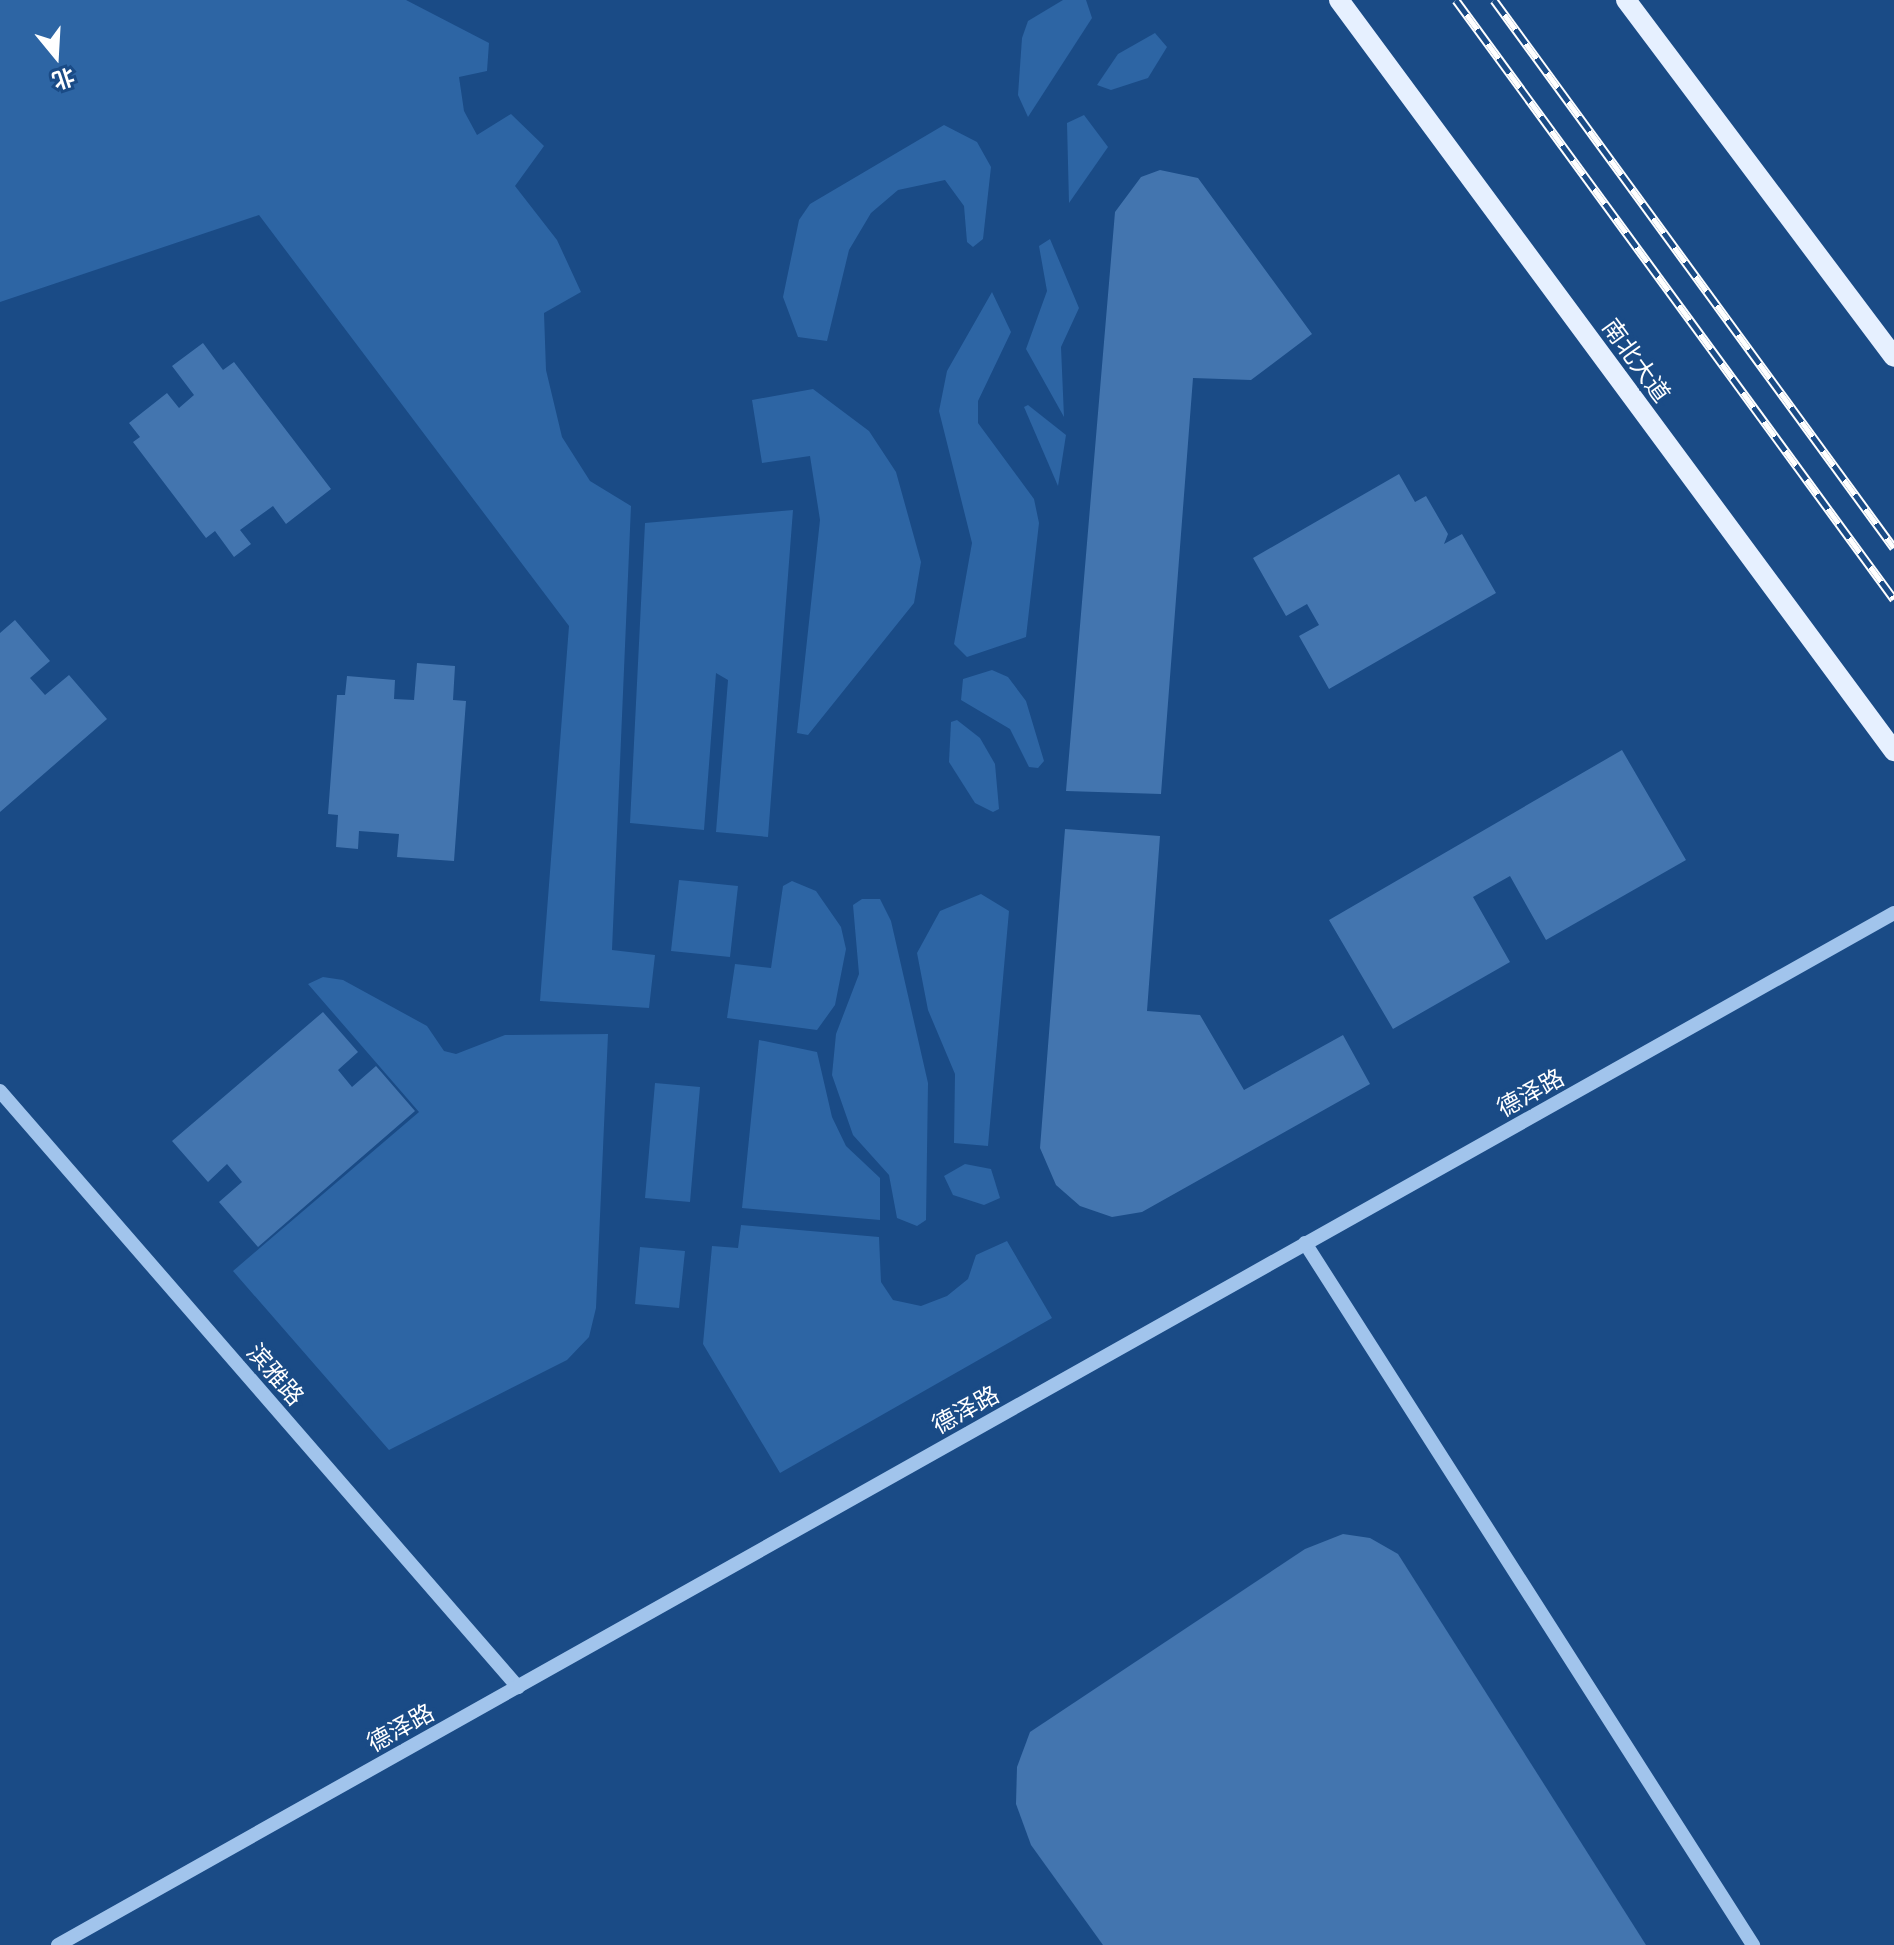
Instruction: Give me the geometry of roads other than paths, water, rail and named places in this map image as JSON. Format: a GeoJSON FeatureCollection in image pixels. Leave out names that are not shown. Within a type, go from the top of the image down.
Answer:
{"type":"FeatureCollection","features":[{"type":"Feature","properties":{"kind":"main road","name":"南北大道"},"geometry":{"type":"LineString","coordinates":[[1339,0],[1894,751]]}},
{"type":"Feature","properties":{"kind":"main road"},"geometry":{"type":"LineString","coordinates":[[1626,0],[1894,357]]}},
{"type":"Feature","properties":{"kind":"street","name":"德泽路"},"geometry":{"type":"LineString","coordinates":[[58,1945],[1894,913]]}},
{"type":"Feature","properties":{"kind":"street","name":"滨雅路"},"geometry":{"type":"LineString","coordinates":[[0,1091],[518,1687]]}},
{"type":"Feature","properties":{"kind":"street"},"geometry":{"type":"LineString","coordinates":[[1305,1243],[1753,1945]]}},
{"type":"Feature","properties":{"kind":"railway"},"geometry":{"type":"LineString","coordinates":[[1456,0],[1894,599]]}},
{"type":"Feature","properties":{"kind":"railway"},"geometry":{"type":"LineString","coordinates":[[1494,0],[1894,548]]}}]}
